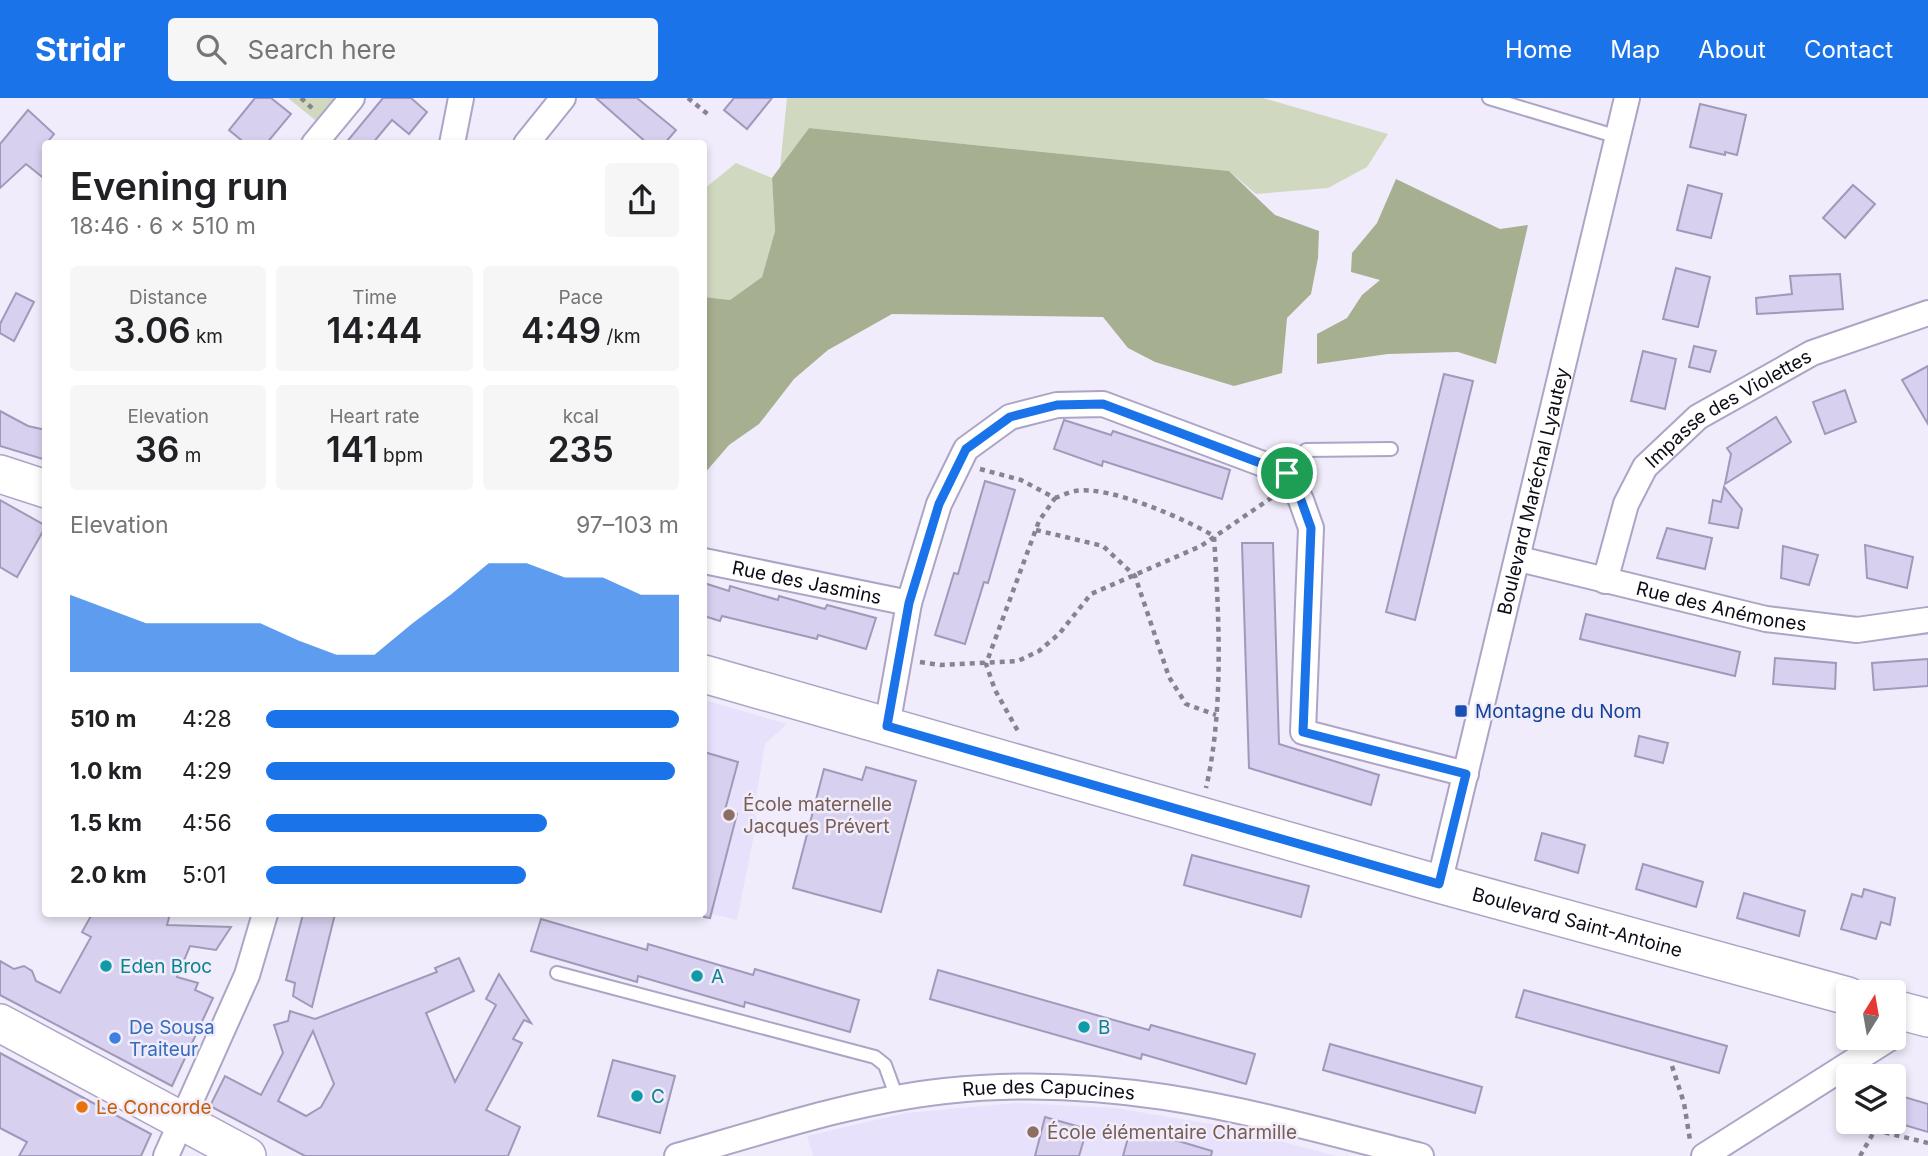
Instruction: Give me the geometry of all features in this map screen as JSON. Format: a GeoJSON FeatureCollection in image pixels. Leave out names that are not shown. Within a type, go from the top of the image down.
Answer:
{"type":"FeatureCollection","features":[{"type":"Feature","properties":{"kind":"street"},"geometry":{"type":"LineString","coordinates":[[317,140],[352,98]]}},
{"type":"Feature","properties":{"kind":"street"},"geometry":{"type":"LineString","coordinates":[[453,140],[461,98]]}},
{"type":"Feature","properties":{"kind":"street"},"geometry":{"type":"LineString","coordinates":[[529,140],[563,98]]}},
{"type":"Feature","properties":{"kind":"street","name":"Boulevard Maréchal Lyautey"},"geometry":{"type":"LineString","coordinates":[[1439,884],[1519,559],[1627,98]]}},
{"type":"Feature","properties":{"kind":"street","name":"Impasse des Violettes"},"geometry":{"type":"LineString","coordinates":[[1605,581],[1626,504],[1645,467],[1698,417],[1812,353],[1928,313]]}},
{"type":"Feature","properties":{"kind":"street"},"geometry":{"type":"LineString","coordinates":[[887,726],[909,603],[939,504],[966,449],[1010,417],[1057,405],[1103,404],[1287,473],[1311,528],[1303,732],[1466,774]]}},
{"type":"Feature","properties":{"kind":"street"},"geometry":{"type":"LineString","coordinates":[[0,474],[42,488]]}},
{"type":"Feature","properties":{"kind":"street","name":"Rue des Anémones"},"geometry":{"type":"LineString","coordinates":[[1519,559],[1766,619],[1857,630],[1928,620]]}},
{"type":"Feature","properties":{"kind":"street","name":"Rue des Jasmins"},"geometry":{"type":"LineString","coordinates":[[707,562],[909,603]]}},
{"type":"Feature","properties":{"kind":"street","name":"Boulevard Saint-Antoine"},"geometry":{"type":"LineString","coordinates":[[707,675],[1439,884],[1836,993]]}},
{"type":"Feature","properties":{"kind":"street"},"geometry":{"type":"LineString","coordinates":[[166,1156],[247,975],[264,917]]}},
{"type":"Feature","properties":{"kind":"street"},"geometry":{"type":"LineString","coordinates":[[0,1023],[247,1156]]}},
{"type":"Feature","properties":{"kind":"street"},"geometry":{"type":"LineString","coordinates":[[1698,1150],[1857,1050]]}},
{"type":"Feature","properties":{"kind":"street","name":"Rue des Capucines"},"geometry":{"type":"LineString","coordinates":[[677,1156],[795,1122],[897,1098],[1007,1086],[1070,1086],[1154,1093],[1250,1111],[1421,1156]]}},
{"type":"Feature","properties":{"kind":"lane"},"geometry":{"type":"LineString","coordinates":[[1489,98],[1618,137]]}},
{"type":"Feature","properties":{"kind":"lane"},"geometry":{"type":"LineString","coordinates":[[1287,473],[1306,450],[1391,449]]}},
{"type":"Feature","properties":{"kind":"lane"},"geometry":{"type":"LineString","coordinates":[[556,973],[875,1057],[885,1065],[897,1098]]}},
{"type":"Feature","properties":{"kind":"path"},"geometry":{"type":"LineString","coordinates":[[300,98],[313,109]]}},
{"type":"Feature","properties":{"kind":"path"},"geometry":{"type":"LineString","coordinates":[[688,98],[710,117]]}},
{"type":"Feature","properties":{"kind":"path"},"geometry":{"type":"LineString","coordinates":[[959,463],[1021,480],[1055,498]]}},
{"type":"Feature","properties":{"kind":"path"},"geometry":{"type":"LineString","coordinates":[[899,658],[940,666],[986,664],[1018,661],[1039,651],[1059,634],[1091,594],[1201,546],[1274,498],[1287,473]]}},
{"type":"Feature","properties":{"kind":"path"},"geometry":{"type":"LineString","coordinates":[[1050,773],[1020,734],[995,690],[986,664],[1035,530],[1055,498],[1076,490],[1099,492],[1184,518],[1214,536]]}},
{"type":"Feature","properties":{"kind":"path"},"geometry":{"type":"LineString","coordinates":[[1035,530],[1103,547],[1135,576],[1169,677],[1186,704],[1216,715]]}},
{"type":"Feature","properties":{"kind":"path"},"geometry":{"type":"LineString","coordinates":[[1200,816],[1215,751],[1218,597],[1214,536]]}},
{"type":"Feature","properties":{"kind":"path"},"geometry":{"type":"LineString","coordinates":[[1672,1066],[1698,1150]]}},
{"type":"Feature","properties":{"kind":"path"},"geometry":{"type":"LineString","coordinates":[[1860,1156],[1873,1134]]}},
{"type":"Feature","properties":{"kind":"path"},"geometry":{"type":"LineString","coordinates":[[1891,1134],[1928,1143]]}},
{"type":"Feature","properties":{"kind":"shaded area","name":"École maternelle Jacques Prévert"},"geometry":{"type":"Polygon","coordinates":[[[707,701],[787,724],[765,744],[754,810],[757,820],[737,920],[707,913],[707,701]]]}},
{"type":"Feature","properties":{"kind":"shaded area","name":"École élémentaire Charmille"},"geometry":{"type":"Polygon","coordinates":[[[1017,1103],[1115,1108],[1228,1127],[1336,1156],[813,1156],[807,1136],[906,1113],[1017,1103]]]}},
{"type":"Feature","properties":{"kind":"green space"},"geometry":{"type":"Polygon","coordinates":[[[288,98],[339,98],[320,124],[288,98]]]}},
{"type":"Feature","properties":{"kind":"green space"},"geometry":{"type":"Polygon","coordinates":[[[787,98],[1263,98],[1388,134],[1367,167],[1328,188],[1256,194],[1229,171],[809,128],[780,168],[787,98]]]}},
{"type":"Feature","properties":{"kind":"green space"},"geometry":{"type":"Polygon","coordinates":[[[809,128],[1229,171],[1275,215],[1319,231],[1318,258],[1311,294],[1287,318],[1282,373],[1234,386],[1155,362],[1128,348],[1103,317],[892,314],[828,350],[794,379],[759,424],[729,445],[707,471],[707,297],[730,300],[762,277],[775,231],[772,178],[809,128]]]}},
{"type":"Feature","properties":{"kind":"green space"},"geometry":{"type":"Polygon","coordinates":[[[736,163],[772,178],[775,231],[762,277],[730,300],[707,297],[707,187],[736,163]]]}},
{"type":"Feature","properties":{"kind":"green space"},"geometry":{"type":"Polygon","coordinates":[[[1396,179],[1500,229],[1528,225],[1496,364],[1458,352],[1388,354],[1317,364],[1317,334],[1347,318],[1362,295],[1380,280],[1351,272],[1352,253],[1377,223],[1396,179]]]}},
{"type":"Feature","properties":{"kind":"building"},"geometry":{"type":"Polygon","coordinates":[[[255,98],[271,98],[291,114],[269,140],[241,140],[229,130],[255,98]]]}},
{"type":"Feature","properties":{"kind":"building"},"geometry":{"type":"Polygon","coordinates":[[[383,98],[411,98],[427,112],[409,134],[392,120],[375,140],[348,140],[383,98]]]}},
{"type":"Feature","properties":{"kind":"building"},"geometry":{"type":"Polygon","coordinates":[[[596,98],[637,98],[676,130],[667,140],[643,140],[596,98]]]}},
{"type":"Feature","properties":{"kind":"building"},"geometry":{"type":"Polygon","coordinates":[[[734,98],[772,98],[747,129],[724,110],[734,98]]]}},
{"type":"Feature","properties":{"kind":"building"},"geometry":{"type":"Polygon","coordinates":[[[1700,104],[1746,115],[1737,155],[1690,147],[1700,104]]]}},
{"type":"Feature","properties":{"kind":"building"},"geometry":{"type":"Polygon","coordinates":[[[28,110],[54,134],[49,140],[42,140],[42,177],[26,164],[0,188],[0,144],[28,110]]]}},
{"type":"Feature","properties":{"kind":"building"},"geometry":{"type":"Polygon","coordinates":[[[1688,185],[1722,194],[1711,238],[1677,230],[1688,185]]]}},
{"type":"Feature","properties":{"kind":"building"},"geometry":{"type":"Polygon","coordinates":[[[1853,185],[1875,204],[1845,238],[1823,218],[1853,185]]]}},
{"type":"Feature","properties":{"kind":"building"},"geometry":{"type":"Polygon","coordinates":[[[1676,268],[1710,277],[1698,327],[1663,319],[1676,268]]]}},
{"type":"Feature","properties":{"kind":"building"},"geometry":{"type":"Polygon","coordinates":[[[1840,274],[1843,309],[1757,314],[1756,298],[1792,294],[1790,276],[1840,274]]]}},
{"type":"Feature","properties":{"kind":"building"},"geometry":{"type":"Polygon","coordinates":[[[16,293],[34,302],[14,341],[0,333],[0,324],[16,293]]]}},
{"type":"Feature","properties":{"kind":"building"},"geometry":{"type":"Polygon","coordinates":[[[1694,346],[1716,351],[1710,372],[1689,367],[1694,346]]]}},
{"type":"Feature","properties":{"kind":"building"},"geometry":{"type":"Polygon","coordinates":[[[1643,351],[1676,359],[1665,409],[1631,401],[1643,351]]]}},
{"type":"Feature","properties":{"kind":"building"},"geometry":{"type":"Polygon","coordinates":[[[1928,366],[1928,424],[1902,380],[1928,366]]]}},
{"type":"Feature","properties":{"kind":"building"},"geometry":{"type":"Polygon","coordinates":[[[1444,374],[1473,381],[1415,620],[1386,612],[1444,374]]]}},
{"type":"Feature","properties":{"kind":"building"},"geometry":{"type":"Polygon","coordinates":[[[1845,390],[1856,422],[1825,434],[1813,402],[1845,390]]]}},
{"type":"Feature","properties":{"kind":"building"},"geometry":{"type":"Polygon","coordinates":[[[0,411],[28,426],[42,429],[42,459],[0,446],[0,411]]]}},
{"type":"Feature","properties":{"kind":"building"},"geometry":{"type":"Polygon","coordinates":[[[1776,417],[1791,442],[1725,484],[1731,454],[1727,448],[1776,417]]]}},
{"type":"Feature","properties":{"kind":"building"},"geometry":{"type":"Polygon","coordinates":[[[1064,420],[1111,435],[1113,431],[1230,470],[1222,499],[1103,461],[1102,466],[1054,449],[1064,420]]]}},
{"type":"Feature","properties":{"kind":"building"},"geometry":{"type":"Polygon","coordinates":[[[985,481],[1015,490],[988,583],[984,582],[965,644],[935,635],[954,573],[958,574],[985,481]]]}},
{"type":"Feature","properties":{"kind":"building"},"geometry":{"type":"Polygon","coordinates":[[[1724,487],[1742,509],[1738,528],[1709,523],[1713,500],[1721,502],[1724,487]]]}},
{"type":"Feature","properties":{"kind":"building"},"geometry":{"type":"Polygon","coordinates":[[[0,500],[42,524],[42,533],[17,577],[0,567],[0,500]]]}},
{"type":"Feature","properties":{"kind":"building"},"geometry":{"type":"Polygon","coordinates":[[[1667,528],[1712,538],[1705,569],[1657,558],[1667,528]]]}},
{"type":"Feature","properties":{"kind":"building"},"geometry":{"type":"Polygon","coordinates":[[[1242,543],[1273,543],[1279,744],[1379,775],[1371,805],[1249,768],[1242,543]]]}},
{"type":"Feature","properties":{"kind":"building"},"geometry":{"type":"Polygon","coordinates":[[[1865,545],[1913,557],[1907,588],[1867,578],[1865,545]]]}},
{"type":"Feature","properties":{"kind":"building"},"geometry":{"type":"Polygon","coordinates":[[[1783,546],[1818,555],[1809,585],[1781,578],[1783,546]]]}},
{"type":"Feature","properties":{"kind":"building"},"geometry":{"type":"Polygon","coordinates":[[[707,584],[729,591],[730,586],[778,600],[779,596],[825,609],[827,605],[876,618],[866,649],[818,635],[817,639],[722,616],[720,621],[707,617],[707,584]]]}},
{"type":"Feature","properties":{"kind":"building"},"geometry":{"type":"Polygon","coordinates":[[[1586,614],[1740,652],[1735,676],[1580,639],[1586,614]]]}},
{"type":"Feature","properties":{"kind":"building"},"geometry":{"type":"Polygon","coordinates":[[[1775,658],[1836,663],[1835,689],[1773,684],[1775,658]]]}},
{"type":"Feature","properties":{"kind":"building"},"geometry":{"type":"Polygon","coordinates":[[[1928,659],[1928,686],[1874,690],[1872,663],[1928,659]]]}},
{"type":"Feature","properties":{"kind":"building"},"geometry":{"type":"Polygon","coordinates":[[[1639,736],[1668,743],[1663,763],[1635,756],[1639,736]]]}},
{"type":"Feature","properties":{"kind":"building"},"geometry":{"type":"Polygon","coordinates":[[[707,753],[738,762],[725,810],[737,814],[710,918],[704,917],[707,917],[707,753]]]}},
{"type":"Feature","properties":{"kind":"building"},"geometry":{"type":"Polygon","coordinates":[[[866,767],[916,781],[881,912],[793,888],[824,769],[862,780],[866,767]]]}},
{"type":"Feature","properties":{"kind":"building"},"geometry":{"type":"Polygon","coordinates":[[[1542,833],[1585,845],[1578,873],[1535,860],[1542,833]]]}},
{"type":"Feature","properties":{"kind":"building"},"geometry":{"type":"Polygon","coordinates":[[[1192,855],[1309,886],[1301,917],[1184,885],[1192,855]]]}},
{"type":"Feature","properties":{"kind":"building"},"geometry":{"type":"Polygon","coordinates":[[[1643,864],[1703,882],[1696,907],[1636,889],[1643,864]]]}},
{"type":"Feature","properties":{"kind":"building"},"geometry":{"type":"Polygon","coordinates":[[[1864,889],[1895,898],[1890,925],[1881,922],[1876,939],[1841,929],[1852,894],[1862,897],[1864,889]]]}},
{"type":"Feature","properties":{"kind":"building"},"geometry":{"type":"Polygon","coordinates":[[[1744,893],[1805,911],[1799,936],[1737,918],[1744,893]]]}},
{"type":"Feature","properties":{"kind":"building"},"geometry":{"type":"Polygon","coordinates":[[[90,917],[169,917],[167,925],[231,927],[216,950],[190,946],[177,977],[198,983],[195,990],[213,998],[172,1086],[0,995],[0,961],[14,969],[24,966],[32,971],[36,981],[60,993],[91,937],[82,932],[90,917]]]}},
{"type":"Feature","properties":{"kind":"building"},"geometry":{"type":"Polygon","coordinates":[[[302,917],[334,917],[312,1007],[293,996],[295,983],[286,980],[302,917]]]}},
{"type":"Feature","properties":{"kind":"building","name":"A"},"geometry":{"type":"Polygon","coordinates":[[[541,919],[647,950],[648,944],[753,975],[755,969],[859,1000],[850,1032],[745,1002],[744,1007],[638,976],[637,982],[531,951],[541,919]]]}},
{"type":"Feature","properties":{"kind":"building"},"geometry":{"type":"Polygon","coordinates":[[[459,958],[474,991],[426,1013],[455,1082],[496,1005],[486,999],[499,974],[531,1023],[524,1020],[513,1039],[522,1043],[486,1110],[520,1127],[508,1156],[305,1156],[210,1106],[225,1076],[261,1095],[283,1053],[274,1025],[288,1021],[290,1011],[315,1019],[437,972],[435,968],[459,958]],[[313,1031],[278,1101],[306,1116],[321,1107],[334,1084],[313,1031]]]}},
{"type":"Feature","properties":{"kind":"building","name":"B"},"geometry":{"type":"Polygon","coordinates":[[[938,970],[1149,1030],[1151,1025],[1255,1054],[1246,1084],[1142,1054],[1141,1059],[930,999],[938,970]]]}},
{"type":"Feature","properties":{"kind":"building"},"geometry":{"type":"Polygon","coordinates":[[[1524,990],[1727,1046],[1719,1073],[1516,1017],[1524,990]]]}},
{"type":"Feature","properties":{"kind":"building"},"geometry":{"type":"Polygon","coordinates":[[[1330,1044],[1482,1087],[1475,1113],[1323,1070],[1330,1044]]]}},
{"type":"Feature","properties":{"kind":"building"},"geometry":{"type":"Polygon","coordinates":[[[0,1053],[151,1134],[141,1156],[19,1156],[27,1142],[0,1128],[0,1053]]]}},
{"type":"Feature","properties":{"kind":"building","name":"C"},"geometry":{"type":"Polygon","coordinates":[[[613,1060],[675,1076],[660,1133],[598,1116],[613,1060]]]}},
{"type":"Feature","properties":{"kind":"building"},"geometry":{"type":"Polygon","coordinates":[[[1906,1098],[1928,1104],[1928,1132],[1906,1126],[1906,1098]]]}},
{"type":"Feature","properties":{"kind":"building"},"geometry":{"type":"Polygon","coordinates":[[[1045,1117],[1087,1129],[1079,1156],[1035,1156],[1045,1117]]]}},
{"type":"Feature","properties":{"kind":"building"},"geometry":{"type":"Polygon","coordinates":[[[1131,1127],[1212,1151],[1211,1156],[1123,1156],[1131,1127]]]}},
{"type":"Feature","properties":{"kind":"place","name":"Montagne du Nom"},"geometry":{"type":"Point","coordinates":[1461,711]}},
{"type":"Feature","properties":{"kind":"place","name":"École maternelle Jacques Prévert"},"geometry":{"type":"Point","coordinates":[729,815]}},
{"type":"Feature","properties":{"kind":"place","name":"Eden Broc"},"geometry":{"type":"Point","coordinates":[106,966]}},
{"type":"Feature","properties":{"kind":"place","name":"A"},"geometry":{"type":"Point","coordinates":[697,976]}},
{"type":"Feature","properties":{"kind":"place","name":"B"},"geometry":{"type":"Point","coordinates":[1084,1027]}},
{"type":"Feature","properties":{"kind":"place","name":"De Sousa Traiteur"},"geometry":{"type":"Point","coordinates":[115,1038]}},
{"type":"Feature","properties":{"kind":"place","name":"C"},"geometry":{"type":"Point","coordinates":[637,1096]}},
{"type":"Feature","properties":{"kind":"place","name":"Le Concorde"},"geometry":{"type":"Point","coordinates":[82,1107]}},
{"type":"Feature","properties":{"kind":"place","name":"École élémentaire Charmille"},"geometry":{"type":"Point","coordinates":[1033,1132]}},
{"type":"Feature","properties":{"kind":"route"},"geometry":{"type":"LineString","coordinates":[[1103,404],[1287,473],[1311,528],[1303,732],[1466,774],[1439,884],[887,726],[909,603],[939,504],[966,449],[1010,417],[1057,405],[1103,404]]}}]}
